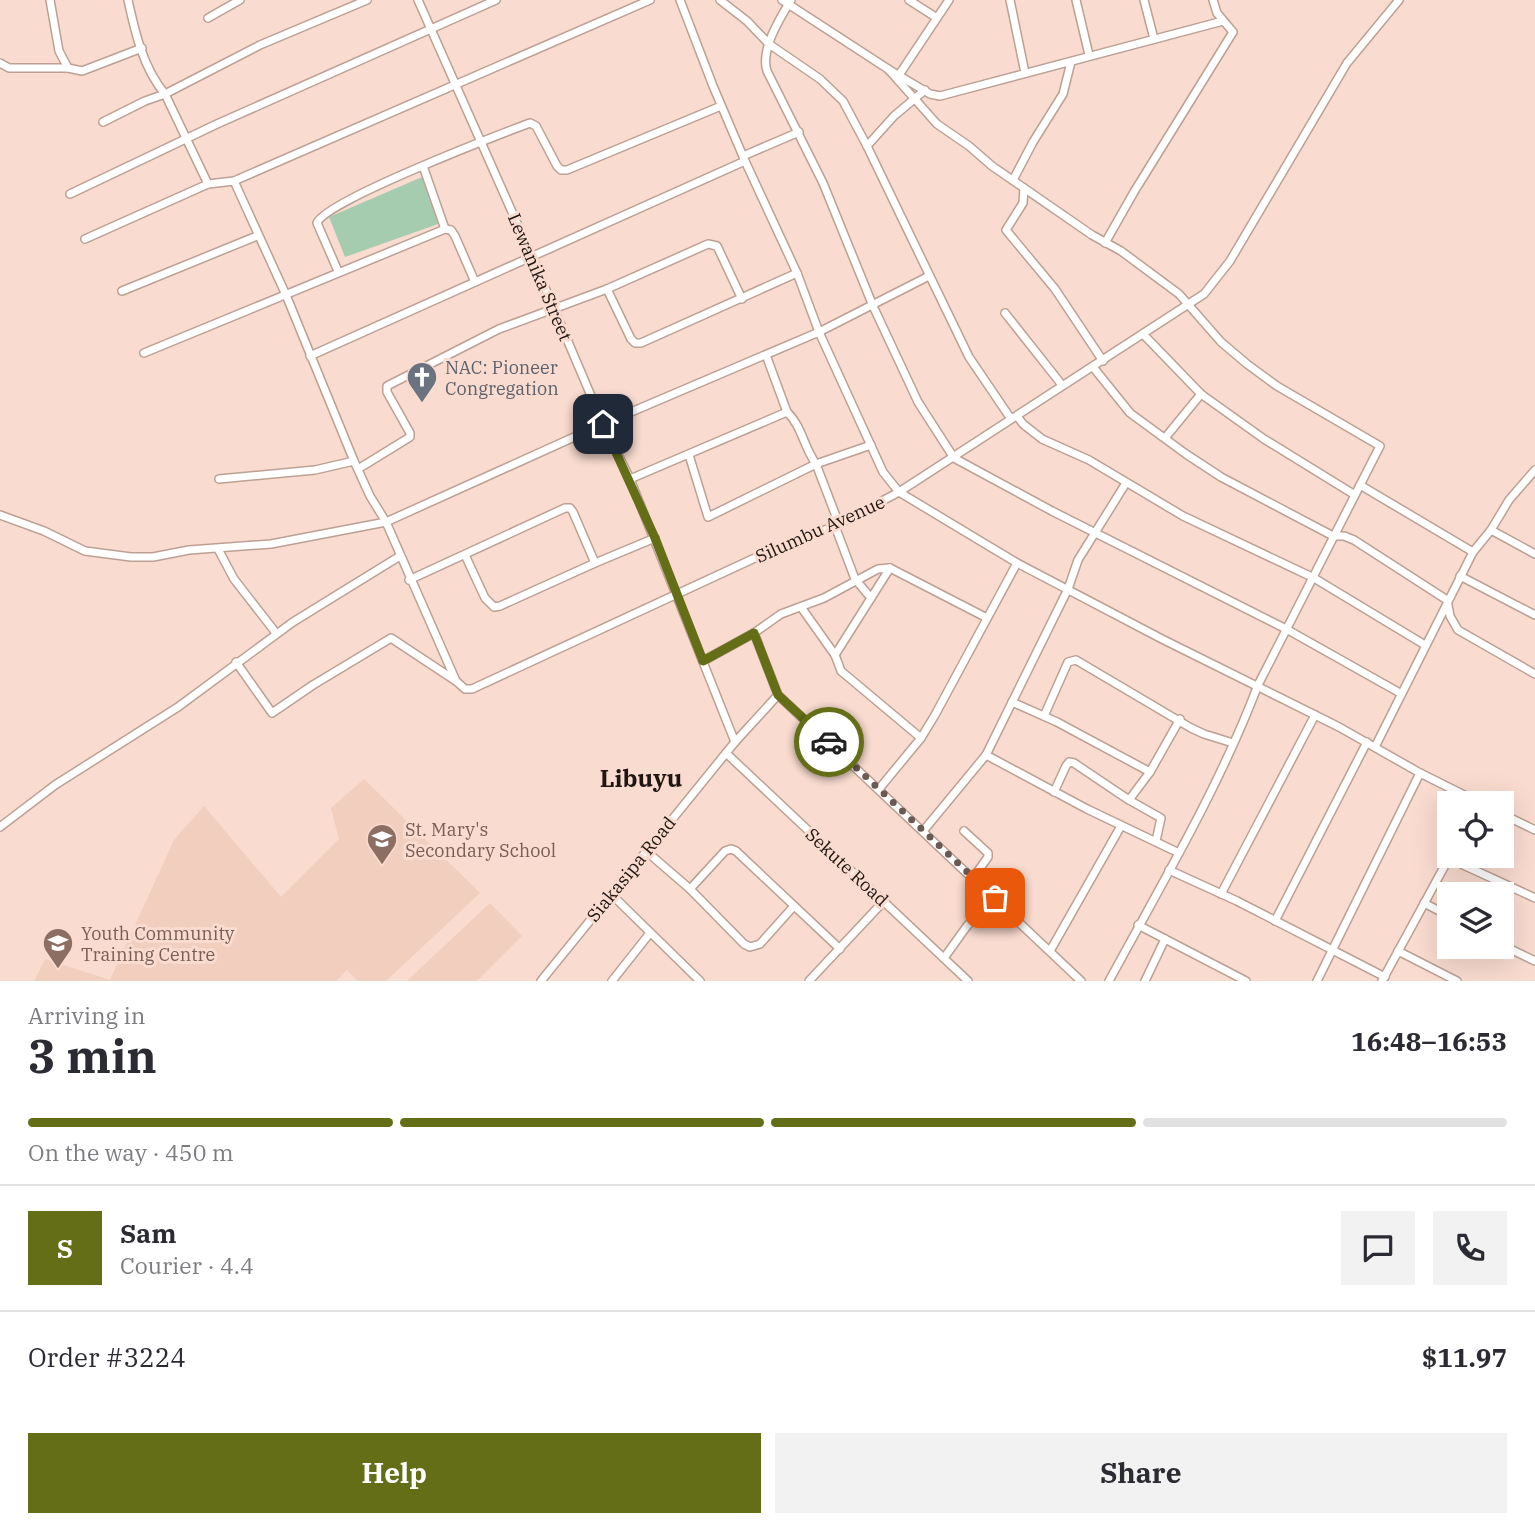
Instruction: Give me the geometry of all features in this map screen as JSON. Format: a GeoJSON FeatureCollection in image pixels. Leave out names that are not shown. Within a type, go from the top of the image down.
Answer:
{"type":"FeatureCollection","features":[{"type":"Feature","properties":{"kind":"street"},"geometry":{"type":"LineString","coordinates":[[50,0],[59,51],[68,68]]}},
{"type":"Feature","properties":{"kind":"street"},"geometry":{"type":"LineString","coordinates":[[128,0],[153,80],[165,94],[208,184]]}},
{"type":"Feature","properties":{"kind":"street"},"geometry":{"type":"LineString","coordinates":[[208,18],[240,0]]}},
{"type":"Feature","properties":{"kind":"street"},"geometry":{"type":"LineString","coordinates":[[103,122],[260,46],[367,0]]}},
{"type":"Feature","properties":{"kind":"street","name":"Lewanika Street"},"geometry":{"type":"LineString","coordinates":[[418,0],[603,424],[630,479],[735,742]]}},
{"type":"Feature","properties":{"kind":"street"},"geometry":{"type":"LineString","coordinates":[[70,194],[217,124],[496,0]]}},
{"type":"Feature","properties":{"kind":"street"},"geometry":{"type":"LineString","coordinates":[[85,239],[208,184],[234,181],[650,0]]}},
{"type":"Feature","properties":{"kind":"street"},"geometry":{"type":"LineString","coordinates":[[680,0],[743,159],[797,273],[819,332],[883,472],[899,492],[1017,563],[1162,639],[1258,685],[1455,791]]}},
{"type":"Feature","properties":{"kind":"street"},"geometry":{"type":"LineString","coordinates":[[720,0],[747,20],[769,44],[794,59],[832,89],[843,102],[969,357],[1014,417],[1042,439],[1089,460],[1183,516],[1314,578],[1425,645]]}},
{"type":"Feature","properties":{"kind":"street"},"geometry":{"type":"LineString","coordinates":[[909,0],[937,18]]}},
{"type":"Feature","properties":{"kind":"street"},"geometry":{"type":"LineString","coordinates":[[898,76],[949,0]]}},
{"type":"Feature","properties":{"kind":"street"},"geometry":{"type":"LineString","coordinates":[[1010,0],[1025,73]]}},
{"type":"Feature","properties":{"kind":"street"},"geometry":{"type":"LineString","coordinates":[[1076,0],[1089,55]]}},
{"type":"Feature","properties":{"kind":"street"},"geometry":{"type":"LineString","coordinates":[[1144,0],[1154,39]]}},
{"type":"Feature","properties":{"kind":"street"},"geometry":{"type":"LineString","coordinates":[[1105,243],[1233,32],[1217,13],[1213,0]]}},
{"type":"Feature","properties":{"kind":"street","name":"Silumbu Avenue"},"geometry":{"type":"LineString","coordinates":[[456,681],[465,689],[472,689],[757,557],[837,525],[899,492],[954,458],[1204,294],[1230,261],[1347,63],[1399,0]]}},
{"type":"Feature","properties":{"kind":"street"},"geometry":{"type":"LineString","coordinates":[[1223,21],[940,96],[898,76],[787,1],[769,44],[765,65],[799,132],[838,218],[873,306],[918,402],[954,458],[999,484],[1288,630],[1400,693]]}},
{"type":"Feature","properties":{"kind":"street"},"geometry":{"type":"LineString","coordinates":[[0,63],[9,68],[68,68],[82,71],[142,48]]}},
{"type":"Feature","properties":{"kind":"street"},"geometry":{"type":"LineString","coordinates":[[1013,180],[1063,93],[1071,62]]}},
{"type":"Feature","properties":{"kind":"street"},"geometry":{"type":"LineString","coordinates":[[898,76],[913,100],[942,128],[1024,188],[1121,251],[1179,294],[1221,342],[1247,364],[1278,386],[1380,446],[1258,685],[1179,853],[1110,981]]}},
{"type":"Feature","properties":{"kind":"street"},"geometry":{"type":"LineString","coordinates":[[867,146],[894,116],[925,90]]}},
{"type":"Feature","properties":{"kind":"street"},"geometry":{"type":"LineString","coordinates":[[338,271],[317,223],[319,216],[423,166],[533,123],[557,166],[561,170],[567,170],[721,106]]}},
{"type":"Feature","properties":{"kind":"street"},"geometry":{"type":"LineString","coordinates":[[310,356],[532,257],[799,132]]}},
{"type":"Feature","properties":{"kind":"street"},"geometry":{"type":"LineString","coordinates":[[423,166],[445,229]]}},
{"type":"Feature","properties":{"kind":"street"},"geometry":{"type":"LineString","coordinates":[[234,181],[286,295],[356,465],[386,522],[456,681]]}},
{"type":"Feature","properties":{"kind":"street"},"geometry":{"type":"LineString","coordinates":[[1024,188],[1023,204],[1006,230],[1055,289],[1104,361]]}},
{"type":"Feature","properties":{"kind":"street"},"geometry":{"type":"LineString","coordinates":[[144,353],[445,229],[451,230],[455,236],[475,282]]}},
{"type":"Feature","properties":{"kind":"street"},"geometry":{"type":"LineString","coordinates":[[121,291],[257,236]]}},
{"type":"Feature","properties":{"kind":"street"},"geometry":{"type":"LineString","coordinates":[[219,479],[356,465],[410,437],[387,392],[387,386],[499,329],[607,289],[648,269],[712,244],[719,251],[742,299]]}},
{"type":"Feature","properties":{"kind":"street"},"geometry":{"type":"LineString","coordinates":[[607,289],[631,339],[635,343],[641,343],[797,273]]}},
{"type":"Feature","properties":{"kind":"street"},"geometry":{"type":"LineString","coordinates":[[0,515],[44,531],[85,551],[102,555],[153,557],[189,550],[271,544],[386,522],[603,424],[819,332],[929,276]]}},
{"type":"Feature","properties":{"kind":"street"},"geometry":{"type":"LineString","coordinates":[[1005,313],[1062,385]]}},
{"type":"Feature","properties":{"kind":"street"},"geometry":{"type":"LineString","coordinates":[[1143,334],[1201,394],[1264,439],[1355,495]]}},
{"type":"Feature","properties":{"kind":"street"},"geometry":{"type":"LineString","coordinates":[[766,355],[787,412],[794,418],[808,453],[816,464],[855,579],[871,598]]}},
{"type":"Feature","properties":{"kind":"street"},"geometry":{"type":"LineString","coordinates":[[1093,367],[1130,413],[1221,477],[1333,536],[1354,540],[1447,600],[1450,616],[1458,630],[1535,674]]}},
{"type":"Feature","properties":{"kind":"street"},"geometry":{"type":"LineString","coordinates":[[1165,438],[1201,394]]}},
{"type":"Feature","properties":{"kind":"street"},"geometry":{"type":"LineString","coordinates":[[630,479],[787,412]]}},
{"type":"Feature","properties":{"kind":"street"},"geometry":{"type":"LineString","coordinates":[[689,455],[708,517],[816,464],[871,444]]}},
{"type":"Feature","properties":{"kind":"street"},"geometry":{"type":"LineString","coordinates":[[1275,922],[1400,693],[1473,552],[1491,530],[1509,500],[1535,470]]}},
{"type":"Feature","properties":{"kind":"street"},"geometry":{"type":"LineString","coordinates":[[923,830],[986,755],[1068,589],[1078,560],[1126,483]]}},
{"type":"Feature","properties":{"kind":"street"},"geometry":{"type":"LineString","coordinates":[[1360,485],[1473,552]]}},
{"type":"Feature","properties":{"kind":"street"},"geometry":{"type":"LineString","coordinates":[[410,580],[565,508],[570,508],[595,563]]}},
{"type":"Feature","properties":{"kind":"street"},"geometry":{"type":"LineString","coordinates":[[1491,530],[1535,554]]}},
{"type":"Feature","properties":{"kind":"street"},"geometry":{"type":"LineString","coordinates":[[465,555],[485,598],[494,607],[655,538]]}},
{"type":"Feature","properties":{"kind":"street"},"geometry":{"type":"LineString","coordinates":[[218,549],[234,579],[276,633]]}},
{"type":"Feature","properties":{"kind":"street"},"geometry":{"type":"LineString","coordinates":[[0,827],[55,785],[178,707],[276,633],[400,556]]}},
{"type":"Feature","properties":{"kind":"street"},"geometry":{"type":"LineString","coordinates":[[879,789],[921,738],[1017,563]]}},
{"type":"Feature","properties":{"kind":"street"},"geometry":{"type":"LineString","coordinates":[[703,661],[754,633],[781,614],[824,598],[878,569],[890,568],[987,618]]}},
{"type":"Feature","properties":{"kind":"street"},"geometry":{"type":"LineString","coordinates":[[835,655],[890,568]]}},
{"type":"Feature","properties":{"kind":"street"},"geometry":{"type":"LineString","coordinates":[[1460,576],[1535,615]]}},
{"type":"Feature","properties":{"kind":"street"},"geometry":{"type":"LineString","coordinates":[[801,607],[835,655],[841,671],[921,738]]}},
{"type":"Feature","properties":{"kind":"street"},"geometry":{"type":"LineString","coordinates":[[754,633],[778,695],[1082,981]]}},
{"type":"Feature","properties":{"kind":"street"},"geometry":{"type":"LineString","coordinates":[[236,662],[272,713],[391,638],[456,681]]}},
{"type":"Feature","properties":{"kind":"street"},"geometry":{"type":"LineString","coordinates":[[1044,716],[1068,662],[1072,660],[1204,734],[1233,743]]}},
{"type":"Feature","properties":{"kind":"street","name":"Siakasipa Road"},"geometry":{"type":"LineString","coordinates":[[541,981],[735,742],[778,695]]}},
{"type":"Feature","properties":{"kind":"street"},"geometry":{"type":"LineString","coordinates":[[1012,702],[1150,772]]}},
{"type":"Feature","properties":{"kind":"street"},"geometry":{"type":"LineString","coordinates":[[1221,894],[1315,715]]}},
{"type":"Feature","properties":{"kind":"street"},"geometry":{"type":"LineString","coordinates":[[1129,800],[1150,772],[1180,719]]}},
{"type":"Feature","properties":{"kind":"street","name":"Sekute Road"},"geometry":{"type":"LineString","coordinates":[[726,753],[968,981]]}},
{"type":"Feature","properties":{"kind":"street"},"geometry":{"type":"LineString","coordinates":[[986,755],[1054,792],[1179,853]]}},
{"type":"Feature","properties":{"kind":"street"},"geometry":{"type":"LineString","coordinates":[[1054,792],[1069,762],[1088,770],[1129,800],[1161,818],[1156,841]]}},
{"type":"Feature","properties":{"kind":"street"},"geometry":{"type":"LineString","coordinates":[[1317,981],[1420,773]]}},
{"type":"Feature","properties":{"kind":"street"},"geometry":{"type":"LineString","coordinates":[[1514,820],[1535,830]]}},
{"type":"Feature","properties":{"kind":"street"},"geometry":{"type":"LineString","coordinates":[[1050,951],[1121,826]]}},
{"type":"Feature","properties":{"kind":"street"},"geometry":{"type":"LineString","coordinates":[[964,831],[988,853],[973,878]]}},
{"type":"Feature","properties":{"kind":"street"},"geometry":{"type":"LineString","coordinates":[[690,889],[725,851],[731,849],[840,949]]}},
{"type":"Feature","properties":{"kind":"street"},"geometry":{"type":"LineString","coordinates":[[646,851],[750,947],[760,944],[794,906]]}},
{"type":"Feature","properties":{"kind":"street"},"geometry":{"type":"LineString","coordinates":[[1170,870],[1384,979],[1443,868]]}},
{"type":"Feature","properties":{"kind":"street"},"geometry":{"type":"LineString","coordinates":[[1472,868],[1535,898]]}},
{"type":"Feature","properties":{"kind":"street"},"geometry":{"type":"LineString","coordinates":[[611,894],[700,981]]}},
{"type":"Feature","properties":{"kind":"street"},"geometry":{"type":"LineString","coordinates":[[944,958],[967,926],[995,898]]}},
{"type":"Feature","properties":{"kind":"street"},"geometry":{"type":"LineString","coordinates":[[809,981],[884,901]]}},
{"type":"Feature","properties":{"kind":"street"},"geometry":{"type":"LineString","coordinates":[[1424,902],[1437,909]]}},
{"type":"Feature","properties":{"kind":"street"},"geometry":{"type":"LineString","coordinates":[[1139,925],[1246,981]]}},
{"type":"Feature","properties":{"kind":"street"},"geometry":{"type":"LineString","coordinates":[[612,981],[650,933]]}},
{"type":"Feature","properties":{"kind":"street"},"geometry":{"type":"LineString","coordinates":[[1145,981],[1165,939]]}},
{"type":"Feature","properties":{"kind":"street"},"geometry":{"type":"LineString","coordinates":[[1398,951],[1441,977],[1457,981]]}},
{"type":"Feature","properties":{"kind":"street"},"geometry":{"type":"LineString","coordinates":[[1514,951],[1535,961]]}},
{"type":"Feature","properties":{"kind":"shaded area","name":"St. Mary's Secondary School"},"geometry":{"type":"Polygon","coordinates":[[[364,779],[480,893],[386,981],[358,981],[347,970],[336,981],[34,981],[45,959],[110,980],[174,840],[204,806],[281,897],[339,839],[331,808],[364,779]]]}},
{"type":"Feature","properties":{"kind":"shaded area"},"geometry":{"type":"Polygon","coordinates":[[[490,903],[522,936],[477,981],[407,981],[490,903]]]}},
{"type":"Feature","properties":{"kind":"green space"},"geometry":{"type":"Polygon","coordinates":[[[422,177],[438,224],[345,257],[329,217],[422,177]]]}},
{"type":"Feature","properties":{"kind":"way so far"},"geometry":{"type":"LineString","coordinates":[[829,742],[995,898]]}},
{"type":"Feature","properties":{"kind":"place","name":"NAC: Pioneer Congregation"},"geometry":{"type":"Point","coordinates":[422,404]}},
{"type":"Feature","properties":{"kind":"place","name":"St. Mary's Secondary School"},"geometry":{"type":"Point","coordinates":[382,866]}},
{"type":"Feature","properties":{"kind":"place","name":"Youth Community Training Centre"},"geometry":{"type":"Point","coordinates":[58,970]}},
{"type":"Feature","properties":{"kind":"district","name":"Libuyu"},"geometry":{"type":"Point","coordinates":[641,778]}},
{"type":"Feature","properties":{"kind":"route"},"geometry":{"type":"LineString","coordinates":[[603,424],[655,538],[703,661],[754,633],[778,695],[829,742]]}}]}
